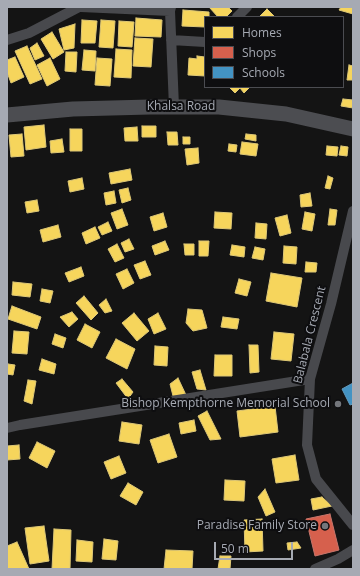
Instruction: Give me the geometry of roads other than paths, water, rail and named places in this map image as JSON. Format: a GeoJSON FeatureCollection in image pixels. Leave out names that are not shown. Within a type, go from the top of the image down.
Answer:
{"type":"FeatureCollection","features":[{"type":"Feature","properties":{"kind":"main road","name":"Khalsa Road"},"geometry":{"type":"LineString","coordinates":[[7,115],[72,109],[219,107],[286,114],[353,129]]}},
{"type":"Feature","properties":{"kind":"street"},"geometry":{"type":"LineString","coordinates":[[7,40],[29,33],[80,7],[171,9],[174,107]]}},
{"type":"Feature","properties":{"kind":"street"},"geometry":{"type":"LineString","coordinates":[[238,16],[247,7]]}},
{"type":"Feature","properties":{"kind":"street"},"geometry":{"type":"LineString","coordinates":[[171,40],[204,42]]}},
{"type":"Feature","properties":{"kind":"street","name":"Balabala Crescent"},"geometry":{"type":"LineString","coordinates":[[353,211],[331,304],[310,379],[307,445],[316,480],[353,525]]}},
{"type":"Feature","properties":{"kind":"street"},"geometry":{"type":"LineString","coordinates":[[7,428],[28,423],[310,379]]}},
{"type":"Feature","properties":{"kind":"street"},"geometry":{"type":"LineString","coordinates":[[315,569],[338,559],[353,550]]}},
{"type":"Feature","properties":{"kind":"place","name":"Bishop Kempthorne Memorial School"},"geometry":{"type":"Point","coordinates":[338,404]}},
{"type":"Feature","properties":{"kind":"place","name":"Paradise Family Store"},"geometry":{"type":"Point","coordinates":[325,526]}}]}
